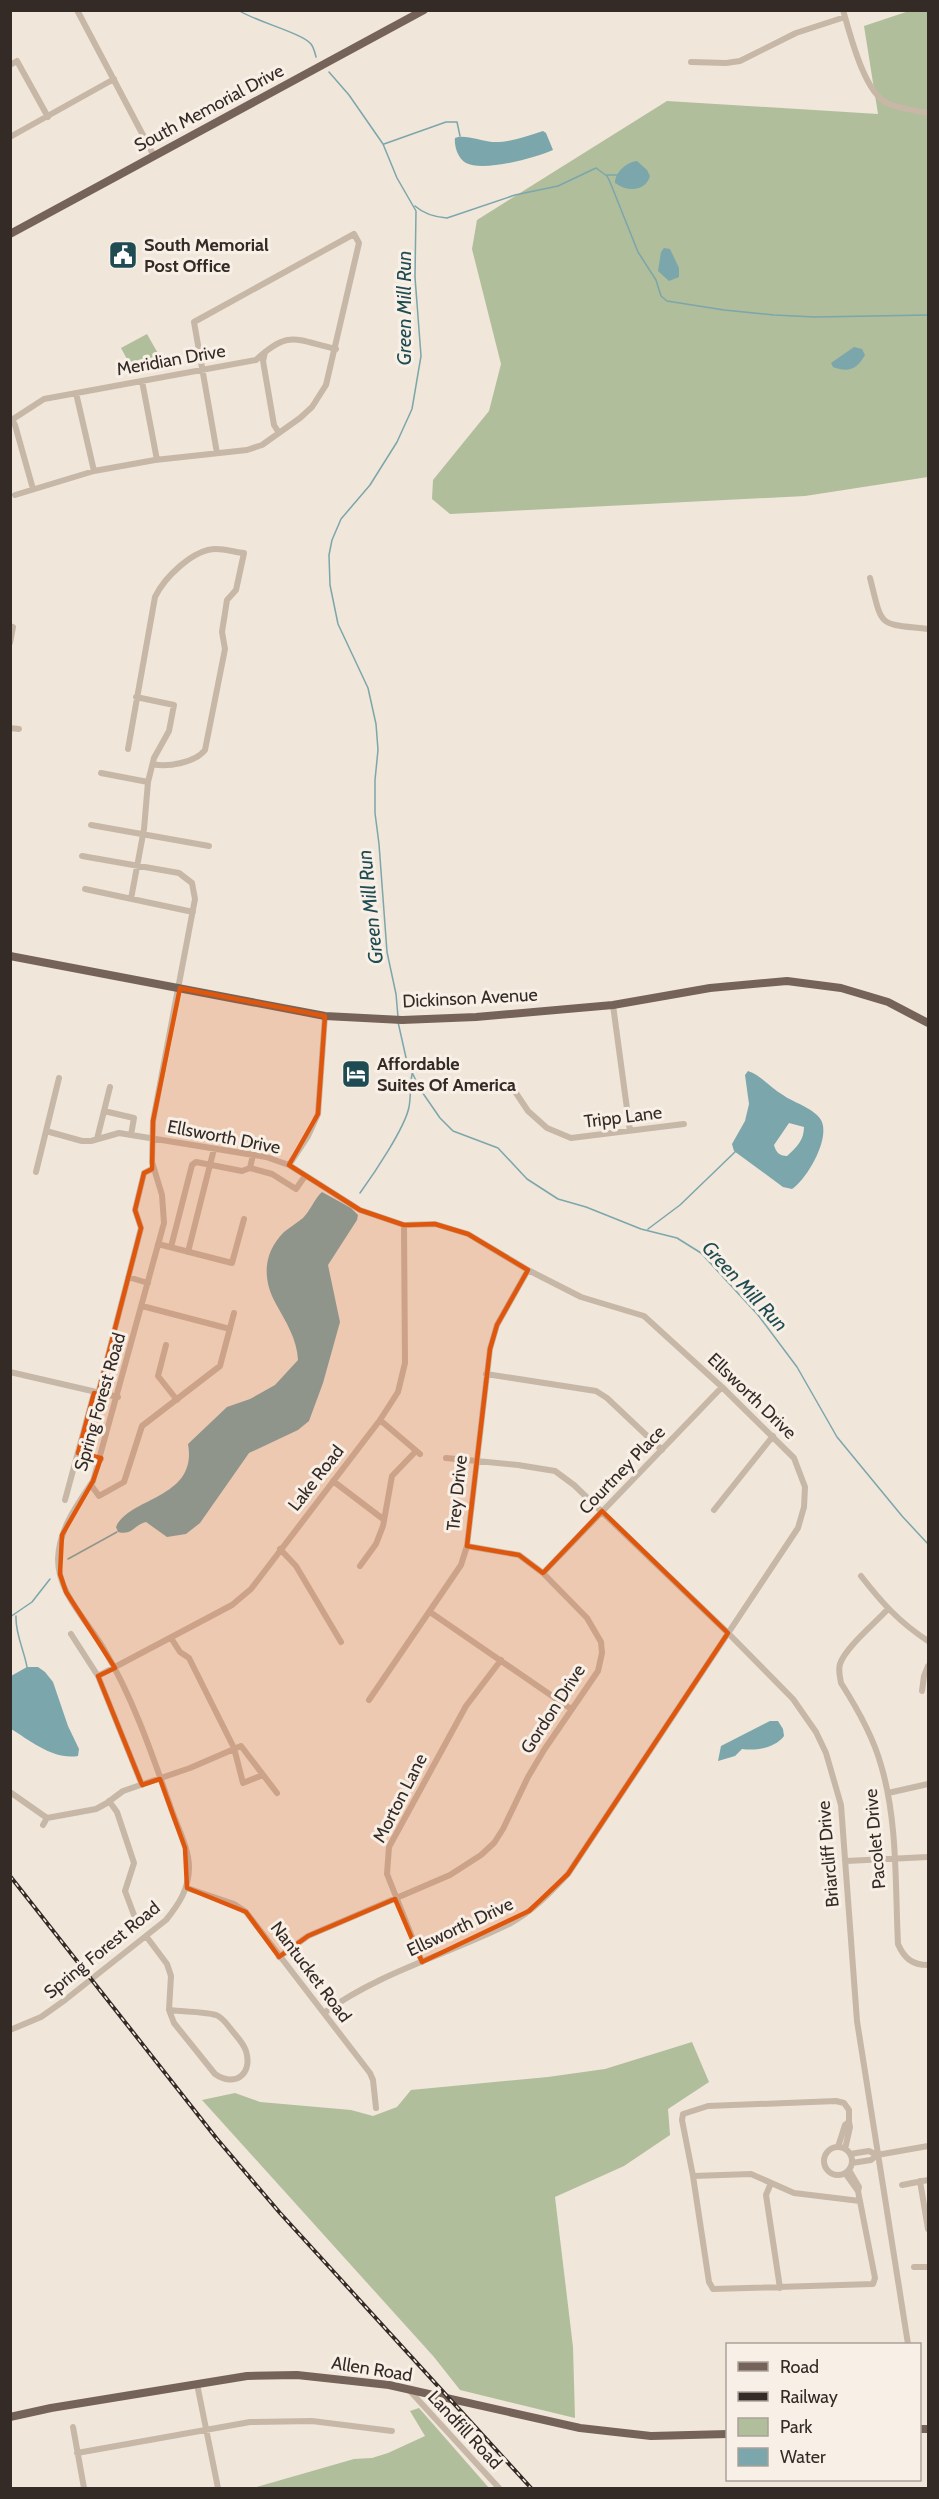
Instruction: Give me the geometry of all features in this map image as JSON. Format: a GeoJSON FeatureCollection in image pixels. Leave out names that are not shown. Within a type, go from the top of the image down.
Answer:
{"type":"FeatureCollection","features":[{"type":"Feature","properties":{"kind":"main road","name":"South Memorial Drive"},"geometry":{"type":"LineString","coordinates":[[10,234],[424,10]]}},
{"type":"Feature","properties":{"kind":"main road","name":"Dickinson Avenue"},"geometry":{"type":"LineString","coordinates":[[10,956],[325,1016],[412,1019],[476,1017],[613,1005],[710,988],[787,981],[841,988],[860,993],[888,1002],[928,1023]]}},
{"type":"Feature","properties":{"kind":"main road","name":"Allen Road"},"geometry":{"type":"LineString","coordinates":[[10,2417],[247,2376],[297,2375],[389,2385],[580,2428],[651,2436],[726,2434]]}},
{"type":"Feature","properties":{"kind":"street"},"geometry":{"type":"LineString","coordinates":[[77,10],[154,156]]}},
{"type":"Feature","properties":{"kind":"street"},"geometry":{"type":"LineString","coordinates":[[691,62],[740,61],[796,33],[844,14],[865,75],[880,99],[891,105],[928,113]]}},
{"type":"Feature","properties":{"kind":"street"},"geometry":{"type":"LineString","coordinates":[[10,65],[17,61],[48,117]]}},
{"type":"Feature","properties":{"kind":"street"},"geometry":{"type":"LineString","coordinates":[[10,137],[114,79]]}},
{"type":"Feature","properties":{"kind":"street"},"geometry":{"type":"LineString","coordinates":[[15,495],[94,471],[157,460],[247,450],[279,433],[312,407],[326,385],[336,349],[358,243],[354,234],[194,322],[217,453]]}},
{"type":"Feature","properties":{"kind":"street","name":"Meridian Drive"},"geometry":{"type":"LineString","coordinates":[[11,420],[44,399],[256,360],[275,343],[287,338],[336,349]]}},
{"type":"Feature","properties":{"kind":"street"},"geometry":{"type":"LineString","coordinates":[[265,352],[263,361],[274,425],[279,433]]}},
{"type":"Feature","properties":{"kind":"street"},"geometry":{"type":"LineString","coordinates":[[142,381],[157,460]]}},
{"type":"Feature","properties":{"kind":"street"},"geometry":{"type":"LineString","coordinates":[[76,393],[94,471]]}},
{"type":"Feature","properties":{"kind":"street"},"geometry":{"type":"LineString","coordinates":[[11,420],[15,425],[33,489]]}},
{"type":"Feature","properties":{"kind":"street"},"geometry":{"type":"LineString","coordinates":[[128,749],[155,597],[159,588],[183,562],[214,549],[244,553],[236,590],[227,600],[222,632],[225,649],[205,750],[200,757],[161,766],[153,765]]}},
{"type":"Feature","properties":{"kind":"street"},"geometry":{"type":"LineString","coordinates":[[870,578],[879,617],[891,626],[928,629]]}},
{"type":"Feature","properties":{"kind":"street"},"geometry":{"type":"LineString","coordinates":[[10,626],[13,627],[10,643]]}},
{"type":"Feature","properties":{"kind":"street"},"geometry":{"type":"LineString","coordinates":[[131,899],[143,835],[148,782],[153,765],[169,731],[174,705],[136,698]]}},
{"type":"Feature","properties":{"kind":"street"},"geometry":{"type":"LineString","coordinates":[[10,729],[19,729]]}},
{"type":"Feature","properties":{"kind":"street"},"geometry":{"type":"LineString","coordinates":[[101,773],[148,782]]}},
{"type":"Feature","properties":{"kind":"street"},"geometry":{"type":"LineString","coordinates":[[91,825],[209,846]]}},
{"type":"Feature","properties":{"kind":"street"},"geometry":{"type":"LineString","coordinates":[[82,856],[137,866]]}},
{"type":"Feature","properties":{"kind":"street","name":"Spring Forest Road"},"geometry":{"type":"LineString","coordinates":[[10,2030],[41,2017],[166,1920],[177,1907],[187,1888],[189,1866],[185,1848],[160,1779],[115,1668],[66,1592],[58,1561],[62,1534],[76,1506],[91,1485],[100,1458],[164,1224],[162,1195],[153,1168],[153,1121],[180,988],[195,899],[192,883],[179,873],[137,866]]}},
{"type":"Feature","properties":{"kind":"street"},"geometry":{"type":"LineString","coordinates":[[85,889],[193,912]]}},
{"type":"Feature","properties":{"kind":"street"},"geometry":{"type":"LineString","coordinates":[[613,1005],[630,1131]]}},
{"type":"Feature","properties":{"kind":"street"},"geometry":{"type":"LineString","coordinates":[[288,1165],[308,1136],[318,1114],[325,1016]]}},
{"type":"Feature","properties":{"kind":"street"},"geometry":{"type":"LineString","coordinates":[[36,1172],[59,1078]]}},
{"type":"Feature","properties":{"kind":"street"},"geometry":{"type":"LineString","coordinates":[[97,1140],[110,1088]]}},
{"type":"Feature","properties":{"kind":"street","name":"Tripp Lane"},"geometry":{"type":"LineString","coordinates":[[514,1089],[528,1111],[547,1128],[571,1138],[684,1124]]}},
{"type":"Feature","properties":{"kind":"street"},"geometry":{"type":"LineString","coordinates":[[104,1111],[134,1118],[131,1135]]}},
{"type":"Feature","properties":{"kind":"street","name":"Ellsworth Drive"},"geometry":{"type":"LineString","coordinates":[[46,1131],[82,1141],[97,1140],[119,1133],[253,1155],[288,1165],[360,1210],[404,1225],[435,1224],[468,1234],[528,1270],[580,1297],[644,1316],[722,1387],[794,1458],[805,1487],[804,1506],[798,1528],[568,1874],[546,1896],[510,1924],[361,1988],[324,2013]]}},
{"type":"Feature","properties":{"kind":"street"},"geometry":{"type":"LineString","coordinates":[[188,1252],[214,1149]]}},
{"type":"Feature","properties":{"kind":"street"},"geometry":{"type":"LineString","coordinates":[[250,1168],[253,1155]]}},
{"type":"Feature","properties":{"kind":"street"},"geometry":{"type":"LineString","coordinates":[[171,1247],[192,1165],[196,1162],[242,1171],[250,1168],[272,1174],[296,1189],[305,1176]]}},
{"type":"Feature","properties":{"kind":"street"},"geometry":{"type":"LineString","coordinates":[[65,1500],[141,1228],[135,1210],[144,1173],[153,1168]]}},
{"type":"Feature","properties":{"kind":"street"},"geometry":{"type":"LineString","coordinates":[[158,1244],[232,1263],[244,1219]]}},
{"type":"Feature","properties":{"kind":"street","name":"Lake Road"},"geometry":{"type":"LineString","coordinates":[[98,1676],[232,1605],[251,1588],[380,1420],[398,1392],[405,1363],[404,1225]]}},
{"type":"Feature","properties":{"kind":"street","name":"Trey Drive"},"geometry":{"type":"LineString","coordinates":[[369,1700],[461,1565],[467,1546],[486,1374],[496,1325],[528,1270]]}},
{"type":"Feature","properties":{"kind":"street"},"geometry":{"type":"LineString","coordinates":[[128,1278],[148,1283]]}},
{"type":"Feature","properties":{"kind":"street"},"geometry":{"type":"LineString","coordinates":[[142,1306],[230,1329]]}},
{"type":"Feature","properties":{"kind":"street"},"geometry":{"type":"LineString","coordinates":[[91,1485],[99,1496],[124,1482],[139,1431],[220,1366],[234,1313]]}},
{"type":"Feature","properties":{"kind":"street"},"geometry":{"type":"LineString","coordinates":[[166,1345],[158,1376],[177,1400]]}},
{"type":"Feature","properties":{"kind":"street"},"geometry":{"type":"LineString","coordinates":[[10,1372],[118,1397]]}},
{"type":"Feature","properties":{"kind":"street"},"geometry":{"type":"LineString","coordinates":[[486,1374],[596,1391],[607,1398],[662,1450]]}},
{"type":"Feature","properties":{"kind":"street","name":"Courtney Place"},"geometry":{"type":"LineString","coordinates":[[543,1573],[722,1387]]}},
{"type":"Feature","properties":{"kind":"street"},"geometry":{"type":"LineString","coordinates":[[360,1566],[376,1544],[393,1476],[418,1452],[380,1420]]}},
{"type":"Feature","properties":{"kind":"street"},"geometry":{"type":"LineString","coordinates":[[714,1510],[773,1436]]}},
{"type":"Feature","properties":{"kind":"street"},"geometry":{"type":"LineString","coordinates":[[78,1453],[100,1458]]}},
{"type":"Feature","properties":{"kind":"street","name":"Briarcliff Drive"},"geometry":{"type":"LineString","coordinates":[[446,1458],[555,1471],[602,1511],[728,1633],[793,1699],[816,1732],[834,1772],[841,1805],[857,2021],[908,2343]]}},
{"type":"Feature","properties":{"kind":"street"},"geometry":{"type":"LineString","coordinates":[[333,1481],[383,1520]]}},
{"type":"Feature","properties":{"kind":"street","name":"Gordon Drive"},"geometry":{"type":"LineString","coordinates":[[279,1957],[308,1936],[450,1875],[469,1864],[494,1843],[528,1777],[598,1671],[602,1653],[601,1642],[587,1618],[543,1573],[519,1555],[467,1546]]}},
{"type":"Feature","properties":{"kind":"street"},"geometry":{"type":"LineString","coordinates":[[280,1549],[296,1566],[341,1642]]}},
{"type":"Feature","properties":{"kind":"street"},"geometry":{"type":"LineString","coordinates":[[861,1576],[887,1610],[909,1629],[928,1641]]}},
{"type":"Feature","properties":{"kind":"street","name":"Pacolet Drive"},"geometry":{"type":"LineString","coordinates":[[887,1610],[846,1654],[840,1664],[839,1674],[841,1683],[874,1744],[888,1792],[898,1944],[903,1954],[911,1962],[928,1965]]}},
{"type":"Feature","properties":{"kind":"street"},"geometry":{"type":"LineString","coordinates":[[430,1612],[571,1709]]}},
{"type":"Feature","properties":{"kind":"street"},"geometry":{"type":"LineString","coordinates":[[71,1634],[98,1676],[142,1785]]}},
{"type":"Feature","properties":{"kind":"street"},"geometry":{"type":"LineString","coordinates":[[171,1638],[180,1652],[189,1658],[234,1748],[243,1784],[263,1775]]}},
{"type":"Feature","properties":{"kind":"street","name":"Morton Lane"},"geometry":{"type":"LineString","coordinates":[[422,1962],[395,1899],[387,1874],[389,1847],[395,1832],[466,1706],[501,1660]]}},
{"type":"Feature","properties":{"kind":"street"},"geometry":{"type":"LineString","coordinates":[[922,1691],[928,1666]]}},
{"type":"Feature","properties":{"kind":"street"},"geometry":{"type":"LineString","coordinates":[[42,1825],[47,1818],[96,1809],[123,1791],[160,1779],[241,1746],[277,1793]]}},
{"type":"Feature","properties":{"kind":"street"},"geometry":{"type":"LineString","coordinates":[[888,1792],[914,1789],[928,1784]]}},
{"type":"Feature","properties":{"kind":"street"},"geometry":{"type":"LineString","coordinates":[[10,1792],[47,1818]]}},
{"type":"Feature","properties":{"kind":"street"},"geometry":{"type":"LineString","coordinates":[[109,1801],[117,1812],[134,1863],[125,1891],[137,1923]]}},
{"type":"Feature","properties":{"kind":"street"},"geometry":{"type":"LineString","coordinates":[[846,1862],[928,1857]]}},
{"type":"Feature","properties":{"kind":"street","name":"Nantucket Road"},"geometry":{"type":"LineString","coordinates":[[187,1888],[234,1904],[246,1912],[370,2073],[376,2108]]}},
{"type":"Feature","properties":{"kind":"street"},"geometry":{"type":"LineString","coordinates":[[146,1936],[167,1964],[171,1976],[169,2010],[174,2023],[215,2074],[223,2079],[236,2080],[242,2076],[246,2070],[247,2054],[244,2046],[223,2019],[216,2015],[169,2010]]}},
{"type":"Feature","properties":{"kind":"street"},"geometry":{"type":"LineString","coordinates":[[842,2148],[850,2127],[849,2110],[844,2103],[836,2101],[699,2108],[683,2114],[682,2120],[710,2286],[717,2290],[873,2284],[875,2278],[858,2191],[847,2172]]}},
{"type":"Feature","properties":{"kind":"street"},"geometry":{"type":"LineString","coordinates":[[852,2163],[871,2160],[877,2155],[928,2146]]}},
{"type":"Feature","properties":{"kind":"street"},"geometry":{"type":"LineString","coordinates":[[842,2148],[850,2154],[852,2163],[847,2172]]}},
{"type":"Feature","properties":{"kind":"street"},"geometry":{"type":"LineString","coordinates":[[842,2148],[827,2153],[825,2165],[833,2174],[847,2172]]}},
{"type":"Feature","properties":{"kind":"street"},"geometry":{"type":"LineString","coordinates":[[850,2154],[869,2151],[877,2155]]}},
{"type":"Feature","properties":{"kind":"street"},"geometry":{"type":"LineString","coordinates":[[693,2176],[751,2174],[794,2193],[860,2201]]}},
{"type":"Feature","properties":{"kind":"street"},"geometry":{"type":"LineString","coordinates":[[902,2185],[928,2180]]}},
{"type":"Feature","properties":{"kind":"street"},"geometry":{"type":"LineString","coordinates":[[920,2181],[928,2229]]}},
{"type":"Feature","properties":{"kind":"street"},"geometry":{"type":"LineString","coordinates":[[771,2183],[766,2195],[780,2288]]}},
{"type":"Feature","properties":{"kind":"street"},"geometry":{"type":"LineString","coordinates":[[914,2267],[928,2267]]}},
{"type":"Feature","properties":{"kind":"street"},"geometry":{"type":"LineString","coordinates":[[197,2384],[218,2488]]}},
{"type":"Feature","properties":{"kind":"street","name":"Landfill Road"},"geometry":{"type":"LineString","coordinates":[[410,2391],[499,2488]]}},
{"type":"Feature","properties":{"kind":"street"},"geometry":{"type":"LineString","coordinates":[[77,2453],[249,2422],[312,2421],[392,2431]]}},
{"type":"Feature","properties":{"kind":"street"},"geometry":{"type":"LineString","coordinates":[[73,2427],[84,2488]]}},
{"type":"Feature","properties":{"kind":"highlighted area"},"geometry":{"type":"Polygon","coordinates":[[[180,988],[325,1016],[318,1114],[289,1165],[360,1210],[404,1225],[435,1224],[468,1234],[528,1270],[497,1325],[490,1349],[467,1546],[519,1555],[543,1573],[602,1511],[728,1633],[568,1874],[529,1911],[422,1962],[395,1899],[308,1936],[279,1957],[246,1912],[187,1888],[185,1848],[160,1779],[142,1785],[98,1676],[115,1668],[66,1592],[60,1574],[62,1535],[93,1481],[101,1458],[78,1453],[94,1393],[98,1394],[141,1228],[135,1210],[144,1173],[152,1169],[153,1121],[180,988]]]}},
{"type":"Feature","properties":{"kind":"green space"},"geometry":{"type":"Polygon","coordinates":[[[909,11],[928,11],[928,477],[805,496],[450,514],[432,499],[433,480],[489,411],[501,364],[472,249],[477,220],[667,101],[878,114],[864,26],[909,11]]]}},
{"type":"Feature","properties":{"kind":"green space"},"geometry":{"type":"Polygon","coordinates":[[[147,334],[160,357],[134,372],[121,348],[147,334]]]}},
{"type":"Feature","properties":{"kind":"green space"},"geometry":{"type":"Polygon","coordinates":[[[692,2042],[709,2082],[668,2109],[670,2135],[624,2166],[555,2197],[573,2347],[575,2418],[460,2390],[434,2357],[202,2100],[235,2093],[260,2102],[351,2110],[373,2116],[397,2107],[411,2090],[548,2077],[605,2069],[692,2042]]]}},
{"type":"Feature","properties":{"kind":"green space"},"geometry":{"type":"Polygon","coordinates":[[[419,2408],[489,2488],[253,2488],[354,2459],[372,2458],[425,2436],[410,2411],[419,2408]]]}},
{"type":"Feature","properties":{"kind":"water"},"geometry":{"type":"Polygon","coordinates":[[[543,131],[553,150],[535,157],[497,165],[484,166],[466,163],[459,155],[455,145],[455,138],[459,137],[498,142],[518,139],[543,131]]]}},
{"type":"Feature","properties":{"kind":"water"},"geometry":{"type":"Polygon","coordinates":[[[637,161],[650,176],[644,185],[630,189],[615,183],[622,168],[637,161]]]}},
{"type":"Feature","properties":{"kind":"water"},"geometry":{"type":"Polygon","coordinates":[[[664,248],[670,249],[679,268],[679,277],[669,281],[658,271],[661,252],[664,248]]]}},
{"type":"Feature","properties":{"kind":"water"},"geometry":{"type":"Polygon","coordinates":[[[854,347],[862,349],[865,355],[856,367],[844,370],[833,367],[831,363],[854,347]]]}},
{"type":"Feature","properties":{"kind":"water"},"geometry":{"type":"Polygon","coordinates":[[[748,1071],[758,1076],[788,1098],[814,1112],[821,1120],[823,1137],[816,1158],[804,1177],[792,1189],[783,1187],[734,1151],[732,1144],[745,1121],[749,1104],[745,1075],[748,1071]],[[789,1123],[774,1145],[778,1153],[787,1156],[794,1150],[801,1140],[804,1127],[789,1123]]]}},
{"type":"Feature","properties":{"kind":"water"},"geometry":{"type":"Polygon","coordinates":[[[322,1192],[351,1208],[358,1215],[328,1265],[340,1322],[323,1383],[309,1421],[298,1430],[249,1453],[200,1523],[186,1534],[167,1537],[146,1522],[127,1533],[118,1532],[116,1527],[123,1517],[173,1487],[183,1476],[188,1462],[188,1444],[227,1407],[250,1399],[275,1385],[298,1360],[293,1338],[271,1295],[267,1266],[277,1240],[303,1218],[322,1192]]]}},
{"type":"Feature","properties":{"kind":"water"},"geometry":{"type":"Polygon","coordinates":[[[27,1667],[38,1667],[53,1682],[68,1726],[79,1749],[78,1756],[51,1752],[11,1729],[11,1676],[27,1667]]]}},
{"type":"Feature","properties":{"kind":"water"},"geometry":{"type":"Polygon","coordinates":[[[770,1721],[778,1721],[783,1729],[784,1736],[780,1740],[765,1748],[742,1749],[735,1756],[718,1761],[721,1746],[770,1721]]]}},
{"type":"Feature","properties":{"kind":"waterway","name":"Green Mill Run"},"geometry":{"type":"LineString","coordinates":[[238,10],[306,40],[312,46],[316,57]]}},
{"type":"Feature","properties":{"kind":"waterway","name":"Green Mill Run"},"geometry":{"type":"LineString","coordinates":[[329,72],[349,95],[383,144],[397,178],[416,211],[415,277],[421,356],[412,409],[397,442],[370,485],[341,519],[332,540],[329,555],[330,585],[338,624],[368,688],[376,724],[378,750],[375,813],[387,952],[396,994],[398,1017]]}},
{"type":"Feature","properties":{"kind":"waterway"},"geometry":{"type":"LineString","coordinates":[[384,144],[446,122],[457,122],[460,136]]}},
{"type":"Feature","properties":{"kind":"waterway"},"geometry":{"type":"LineString","coordinates":[[415,206],[430,215],[447,218],[515,195],[558,186],[596,168],[607,176],[638,252],[656,280],[661,296],[667,301],[774,315],[815,317],[928,315]]}},
{"type":"Feature","properties":{"kind":"waterway"},"geometry":{"type":"LineString","coordinates":[[607,175],[617,175]]}},
{"type":"Feature","properties":{"kind":"waterway","name":"Green Mill Run"},"geometry":{"type":"LineString","coordinates":[[398,1022],[407,1062],[420,1089],[440,1118],[453,1131],[498,1148],[527,1179],[558,1199],[586,1207],[641,1229],[677,1238],[701,1253],[758,1315],[797,1367],[837,1437],[928,1544]]}},
{"type":"Feature","properties":{"kind":"waterway"},"geometry":{"type":"LineString","coordinates":[[360,1193],[388,1151],[406,1116],[410,1103],[412,1074]]}},
{"type":"Feature","properties":{"kind":"waterway"},"geometry":{"type":"LineString","coordinates":[[648,1229],[680,1205],[736,1151]]}},
{"type":"Feature","properties":{"kind":"waterway"},"geometry":{"type":"LineString","coordinates":[[68,1559],[117,1532]]}},
{"type":"Feature","properties":{"kind":"waterway"},"geometry":{"type":"LineString","coordinates":[[10,1617],[32,1602],[50,1579]]}},
{"type":"Feature","properties":{"kind":"waterway"},"geometry":{"type":"LineString","coordinates":[[16,1616],[18,1635],[27,1667]]}},
{"type":"Feature","properties":{"kind":"railway"},"geometry":{"type":"LineString","coordinates":[[10,1876],[217,2139],[280,2213],[531,2488]]}},
{"type":"Feature","properties":{"kind":"place","name":"South Memorial Post Office"},"geometry":{"type":"Point","coordinates":[123,255]}},
{"type":"Feature","properties":{"kind":"place","name":"Affordable Suites Of America"},"geometry":{"type":"Point","coordinates":[356,1074]}}]}
